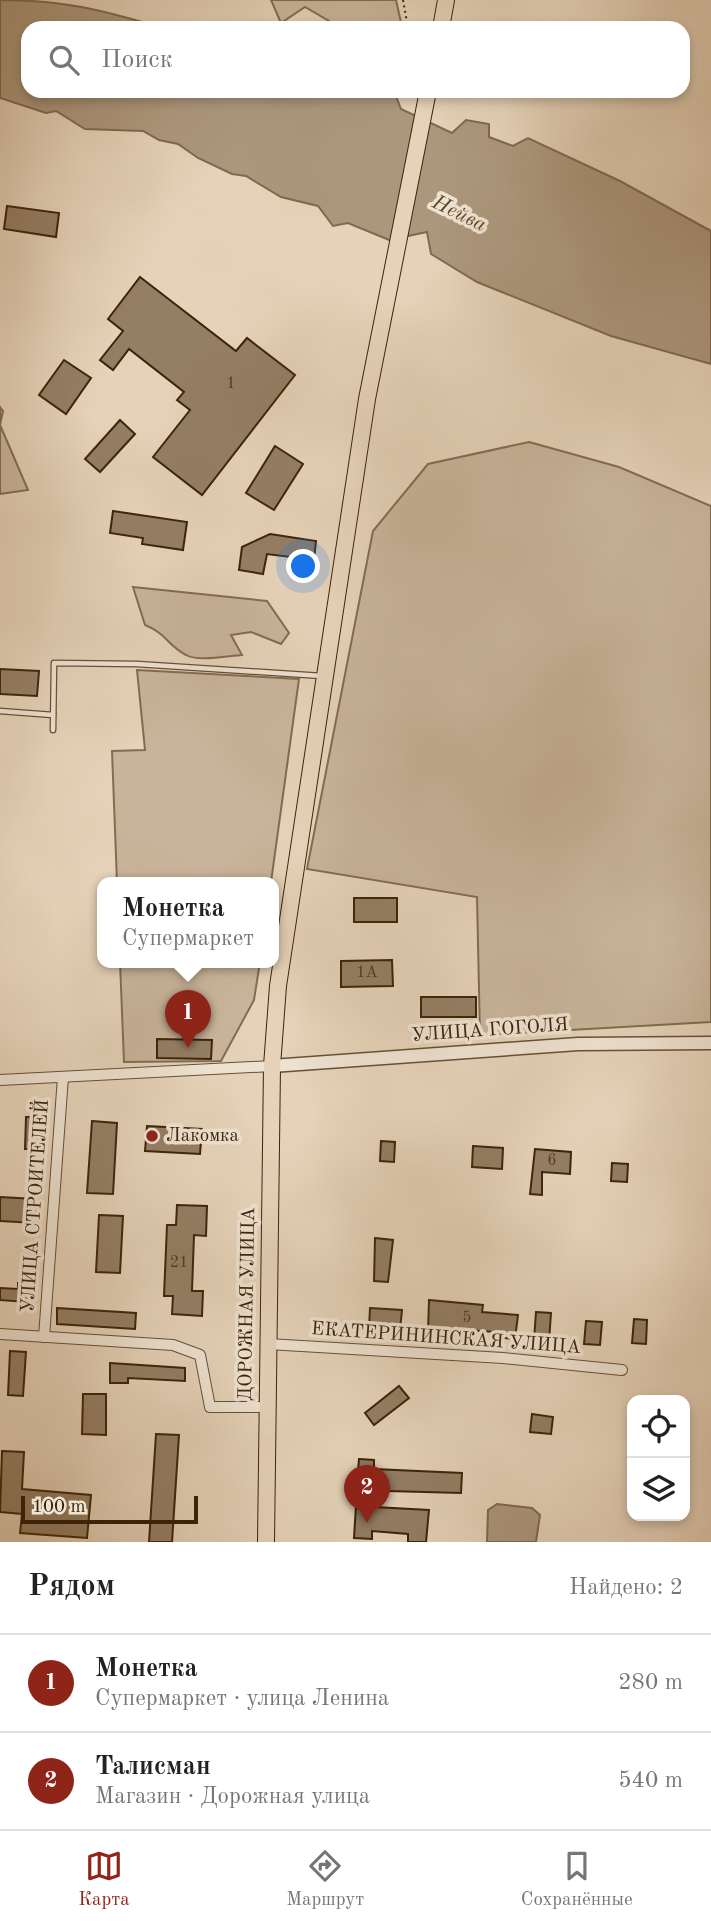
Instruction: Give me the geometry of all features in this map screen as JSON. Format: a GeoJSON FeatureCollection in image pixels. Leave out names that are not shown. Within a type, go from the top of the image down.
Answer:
{"type":"FeatureCollection","features":[{"type":"Feature","properties":{"kind":"main road"},"geometry":{"type":"LineString","coordinates":[[442,21],[446,0]]}},
{"type":"Feature","properties":{"kind":"main road","name":"ДОРОЖНАЯ УЛИЦА"},"geometry":{"type":"LineString","coordinates":[[266,1542],[272,1066],[278,986],[367,399],[427,98]]}},
{"type":"Feature","properties":{"kind":"street","name":"УЛИЦА ГОГОЛЯ"},"geometry":{"type":"LineString","coordinates":[[272,1066],[578,1044],[711,1043]]}},
{"type":"Feature","properties":{"kind":"street"},"geometry":{"type":"LineString","coordinates":[[0,1080],[272,1066]]}},
{"type":"Feature","properties":{"kind":"street","name":"УЛИЦА СТРОИТЕЛЕЙ"},"geometry":{"type":"LineString","coordinates":[[44,1337],[63,1077]]}},
{"type":"Feature","properties":{"kind":"street"},"geometry":{"type":"LineString","coordinates":[[0,1334],[173,1345],[200,1355],[210,1407],[268,1407]]}},
{"type":"Feature","properties":{"kind":"street","name":"ЕКАТЕРИНИНСКАЯ УЛИЦА"},"geometry":{"type":"LineString","coordinates":[[268,1344],[503,1358],[622,1370]]}},
{"type":"Feature","properties":{"kind":"lane"},"geometry":{"type":"LineString","coordinates":[[53,730],[54,663],[138,664],[323,676]]}},
{"type":"Feature","properties":{"kind":"lane"},"geometry":{"type":"LineString","coordinates":[[0,712],[53,715]]}},
{"type":"Feature","properties":{"kind":"path"},"geometry":{"type":"LineString","coordinates":[[403,0],[407,21]]}},
{"type":"Feature","properties":{"kind":"shaded area"},"geometry":{"type":"Polygon","coordinates":[[[271,0],[396,0],[401,21],[329,21],[305,7],[280,21],[271,0]]]}},
{"type":"Feature","properties":{"kind":"shaded area"},"geometry":{"type":"Polygon","coordinates":[[[0,425],[28,490],[0,494],[0,425]]]}},
{"type":"Feature","properties":{"kind":"shaded area"},"geometry":{"type":"Polygon","coordinates":[[[529,442],[619,467],[711,506],[711,1022],[480,1035],[477,897],[307,869],[373,531],[428,464],[529,442]]]}},
{"type":"Feature","properties":{"kind":"shaded area"},"geometry":{"type":"Polygon","coordinates":[[[133,587],[267,601],[289,633],[281,644],[251,632],[231,635],[242,655],[191,657],[145,625],[133,587]]]}},
{"type":"Feature","properties":{"kind":"shaded area"},"geometry":{"type":"Polygon","coordinates":[[[137,670],[299,679],[272,877],[117,877],[112,751],[145,750],[137,670]]]}},
{"type":"Feature","properties":{"kind":"shaded area"},"geometry":{"type":"Polygon","coordinates":[[[120,968],[259,968],[254,1000],[221,1061],[124,1062],[120,968]]]}},
{"type":"Feature","properties":{"kind":"water","name":"Нейва"},"geometry":{"type":"Polygon","coordinates":[[[0,0],[44,2],[83,7],[138,21],[21,21],[21,98],[397,98],[401,109],[452,133],[466,120],[489,124],[489,137],[513,146],[528,138],[620,181],[711,231],[711,364],[611,336],[477,282],[431,254],[427,232],[389,240],[348,223],[333,226],[318,206],[281,197],[246,176],[232,174],[198,158],[178,144],[159,140],[143,131],[85,129],[56,111],[46,113],[0,98],[0,0]]]}},
{"type":"Feature","properties":{"kind":"water"},"geometry":{"type":"Polygon","coordinates":[[[497,1504],[532,1508],[540,1515],[536,1542],[487,1542],[488,1510],[497,1504]]]}},
{"type":"Feature","properties":{"kind":"building"},"geometry":{"type":"Polygon","coordinates":[[[7,206],[59,213],[56,237],[4,229],[7,206]]]}},
{"type":"Feature","properties":{"kind":"building"},"geometry":{"type":"Polygon","coordinates":[[[140,277],[236,351],[247,338],[295,375],[202,495],[153,457],[190,410],[177,400],[184,392],[129,349],[113,370],[100,360],[123,331],[108,319],[140,277]]]}},
{"type":"Feature","properties":{"kind":"building"},"geometry":{"type":"Polygon","coordinates":[[[64,360],[91,378],[66,414],[39,395],[64,360]]]}},
{"type":"Feature","properties":{"kind":"building"},"geometry":{"type":"Polygon","coordinates":[[[120,420],[135,434],[100,472],[85,459],[120,420]]]}},
{"type":"Feature","properties":{"kind":"building"},"geometry":{"type":"Polygon","coordinates":[[[275,446],[303,464],[274,510],[246,493],[275,446]]]}},
{"type":"Feature","properties":{"kind":"building"},"geometry":{"type":"Polygon","coordinates":[[[113,511],[187,522],[183,550],[142,544],[143,538],[110,533],[113,511]]]}},
{"type":"Feature","properties":{"kind":"building"},"geometry":{"type":"Polygon","coordinates":[[[270,534],[316,541],[314,560],[267,554],[263,574],[239,570],[242,547],[270,534]]]}},
{"type":"Feature","properties":{"kind":"building"},"geometry":{"type":"Polygon","coordinates":[[[0,669],[39,671],[37,696],[0,694],[0,669]]]}},
{"type":"Feature","properties":{"kind":"building"},"geometry":{"type":"Polygon","coordinates":[[[354,898],[397,898],[397,922],[354,922],[354,898]]]}},
{"type":"Feature","properties":{"kind":"building"},"geometry":{"type":"Polygon","coordinates":[[[392,960],[393,986],[341,987],[341,961],[392,960]]]}},
{"type":"Feature","properties":{"kind":"building"},"geometry":{"type":"Polygon","coordinates":[[[421,997],[476,997],[476,1017],[421,1017],[421,997]]]}},
{"type":"Feature","properties":{"kind":"building"},"geometry":{"type":"Polygon","coordinates":[[[157,1039],[212,1040],[211,1059],[157,1058],[157,1039]]]}},
{"type":"Feature","properties":{"kind":"building"},"geometry":{"type":"Polygon","coordinates":[[[26,1117],[39,1117],[38,1149],[25,1149],[26,1117]]]}},
{"type":"Feature","properties":{"kind":"building"},"geometry":{"type":"Polygon","coordinates":[[[92,1121],[117,1123],[113,1194],[87,1193],[92,1121]]]}},
{"type":"Feature","properties":{"kind":"building"},"geometry":{"type":"Polygon","coordinates":[[[147,1126],[202,1129],[200,1154],[145,1151],[147,1126]]]}},
{"type":"Feature","properties":{"kind":"building"},"geometry":{"type":"Polygon","coordinates":[[[381,1141],[395,1142],[394,1162],[380,1161],[381,1141]]]}},
{"type":"Feature","properties":{"kind":"building"},"geometry":{"type":"Polygon","coordinates":[[[473,1146],[503,1148],[502,1169],[472,1167],[473,1146]]]}},
{"type":"Feature","properties":{"kind":"building"},"geometry":{"type":"Polygon","coordinates":[[[535,1149],[571,1152],[570,1174],[542,1172],[542,1195],[530,1194],[535,1149]]]}},
{"type":"Feature","properties":{"kind":"building"},"geometry":{"type":"Polygon","coordinates":[[[612,1163],[628,1164],[627,1182],[611,1181],[612,1163]]]}},
{"type":"Feature","properties":{"kind":"building"},"geometry":{"type":"Polygon","coordinates":[[[0,1197],[35,1199],[34,1223],[0,1221],[0,1197]]]}},
{"type":"Feature","properties":{"kind":"building"},"geometry":{"type":"Polygon","coordinates":[[[177,1205],[207,1206],[206,1236],[194,1235],[192,1291],[203,1291],[202,1316],[172,1314],[173,1296],[164,1296],[167,1225],[176,1225],[177,1205]]]}},
{"type":"Feature","properties":{"kind":"building"},"geometry":{"type":"Polygon","coordinates":[[[99,1215],[123,1216],[120,1273],[96,1272],[99,1215]]]}},
{"type":"Feature","properties":{"kind":"building"},"geometry":{"type":"Polygon","coordinates":[[[375,1238],[393,1240],[388,1282],[374,1281],[375,1238]]]}},
{"type":"Feature","properties":{"kind":"building"},"geometry":{"type":"Polygon","coordinates":[[[18,1283],[29,1283],[27,1302],[0,1300],[0,1288],[18,1289],[18,1283]]]}},
{"type":"Feature","properties":{"kind":"building"},"geometry":{"type":"Polygon","coordinates":[[[429,1300],[483,1305],[482,1312],[518,1315],[515,1339],[496,1337],[496,1332],[465,1330],[465,1336],[428,1332],[429,1300]]]}},
{"type":"Feature","properties":{"kind":"building"},"geometry":{"type":"Polygon","coordinates":[[[57,1308],[136,1313],[135,1329],[57,1324],[57,1308]]]}},
{"type":"Feature","properties":{"kind":"building"},"geometry":{"type":"Polygon","coordinates":[[[370,1308],[402,1310],[400,1330],[369,1328],[370,1308]]]}},
{"type":"Feature","properties":{"kind":"building"},"geometry":{"type":"Polygon","coordinates":[[[536,1312],[551,1313],[549,1341],[534,1340],[536,1312]]]}},
{"type":"Feature","properties":{"kind":"building"},"geometry":{"type":"Polygon","coordinates":[[[634,1319],[647,1320],[646,1344],[632,1343],[634,1319]]]}},
{"type":"Feature","properties":{"kind":"building"},"geometry":{"type":"Polygon","coordinates":[[[586,1321],[602,1322],[600,1345],[584,1344],[586,1321]]]}},
{"type":"Feature","properties":{"kind":"building"},"geometry":{"type":"Polygon","coordinates":[[[10,1351],[26,1352],[23,1396],[8,1395],[10,1351]]]}},
{"type":"Feature","properties":{"kind":"building"},"geometry":{"type":"Polygon","coordinates":[[[110,1363],[185,1368],[185,1381],[128,1378],[128,1383],[110,1383],[110,1363]]]}},
{"type":"Feature","properties":{"kind":"building"},"geometry":{"type":"Polygon","coordinates":[[[399,1386],[409,1398],[374,1425],[365,1413],[399,1386]]]}},
{"type":"Feature","properties":{"kind":"building"},"geometry":{"type":"Polygon","coordinates":[[[83,1394],[106,1394],[106,1435],[82,1434],[83,1394]]]}},
{"type":"Feature","properties":{"kind":"building"},"geometry":{"type":"Polygon","coordinates":[[[532,1414],[553,1417],[551,1434],[530,1432],[532,1414]]]}},
{"type":"Feature","properties":{"kind":"building"},"geometry":{"type":"Polygon","coordinates":[[[156,1434],[179,1435],[172,1542],[149,1542],[156,1434]]]}},
{"type":"Feature","properties":{"kind":"building"},"geometry":{"type":"Polygon","coordinates":[[[2,1451],[24,1452],[22,1489],[91,1495],[87,1538],[20,1533],[22,1514],[0,1512],[2,1451]]]}},
{"type":"Feature","properties":{"kind":"building"},"geometry":{"type":"Polygon","coordinates":[[[359,1459],[374,1460],[374,1469],[462,1473],[461,1493],[388,1491],[388,1485],[357,1483],[359,1459]]]}},
{"type":"Feature","properties":{"kind":"building"},"geometry":{"type":"Polygon","coordinates":[[[356,1506],[429,1510],[426,1542],[408,1542],[408,1534],[372,1531],[372,1539],[354,1538],[356,1506]]]}},
{"type":"Feature","properties":{"kind":"place","name":"Монетка"},"geometry":{"type":"Point","coordinates":[188,1048]}},
{"type":"Feature","properties":{"kind":"place","name":"Лакомка"},"geometry":{"type":"Point","coordinates":[152,1136]}},
{"type":"Feature","properties":{"kind":"place","name":"Талисман"},"geometry":{"type":"Point","coordinates":[367,1523]}}]}
